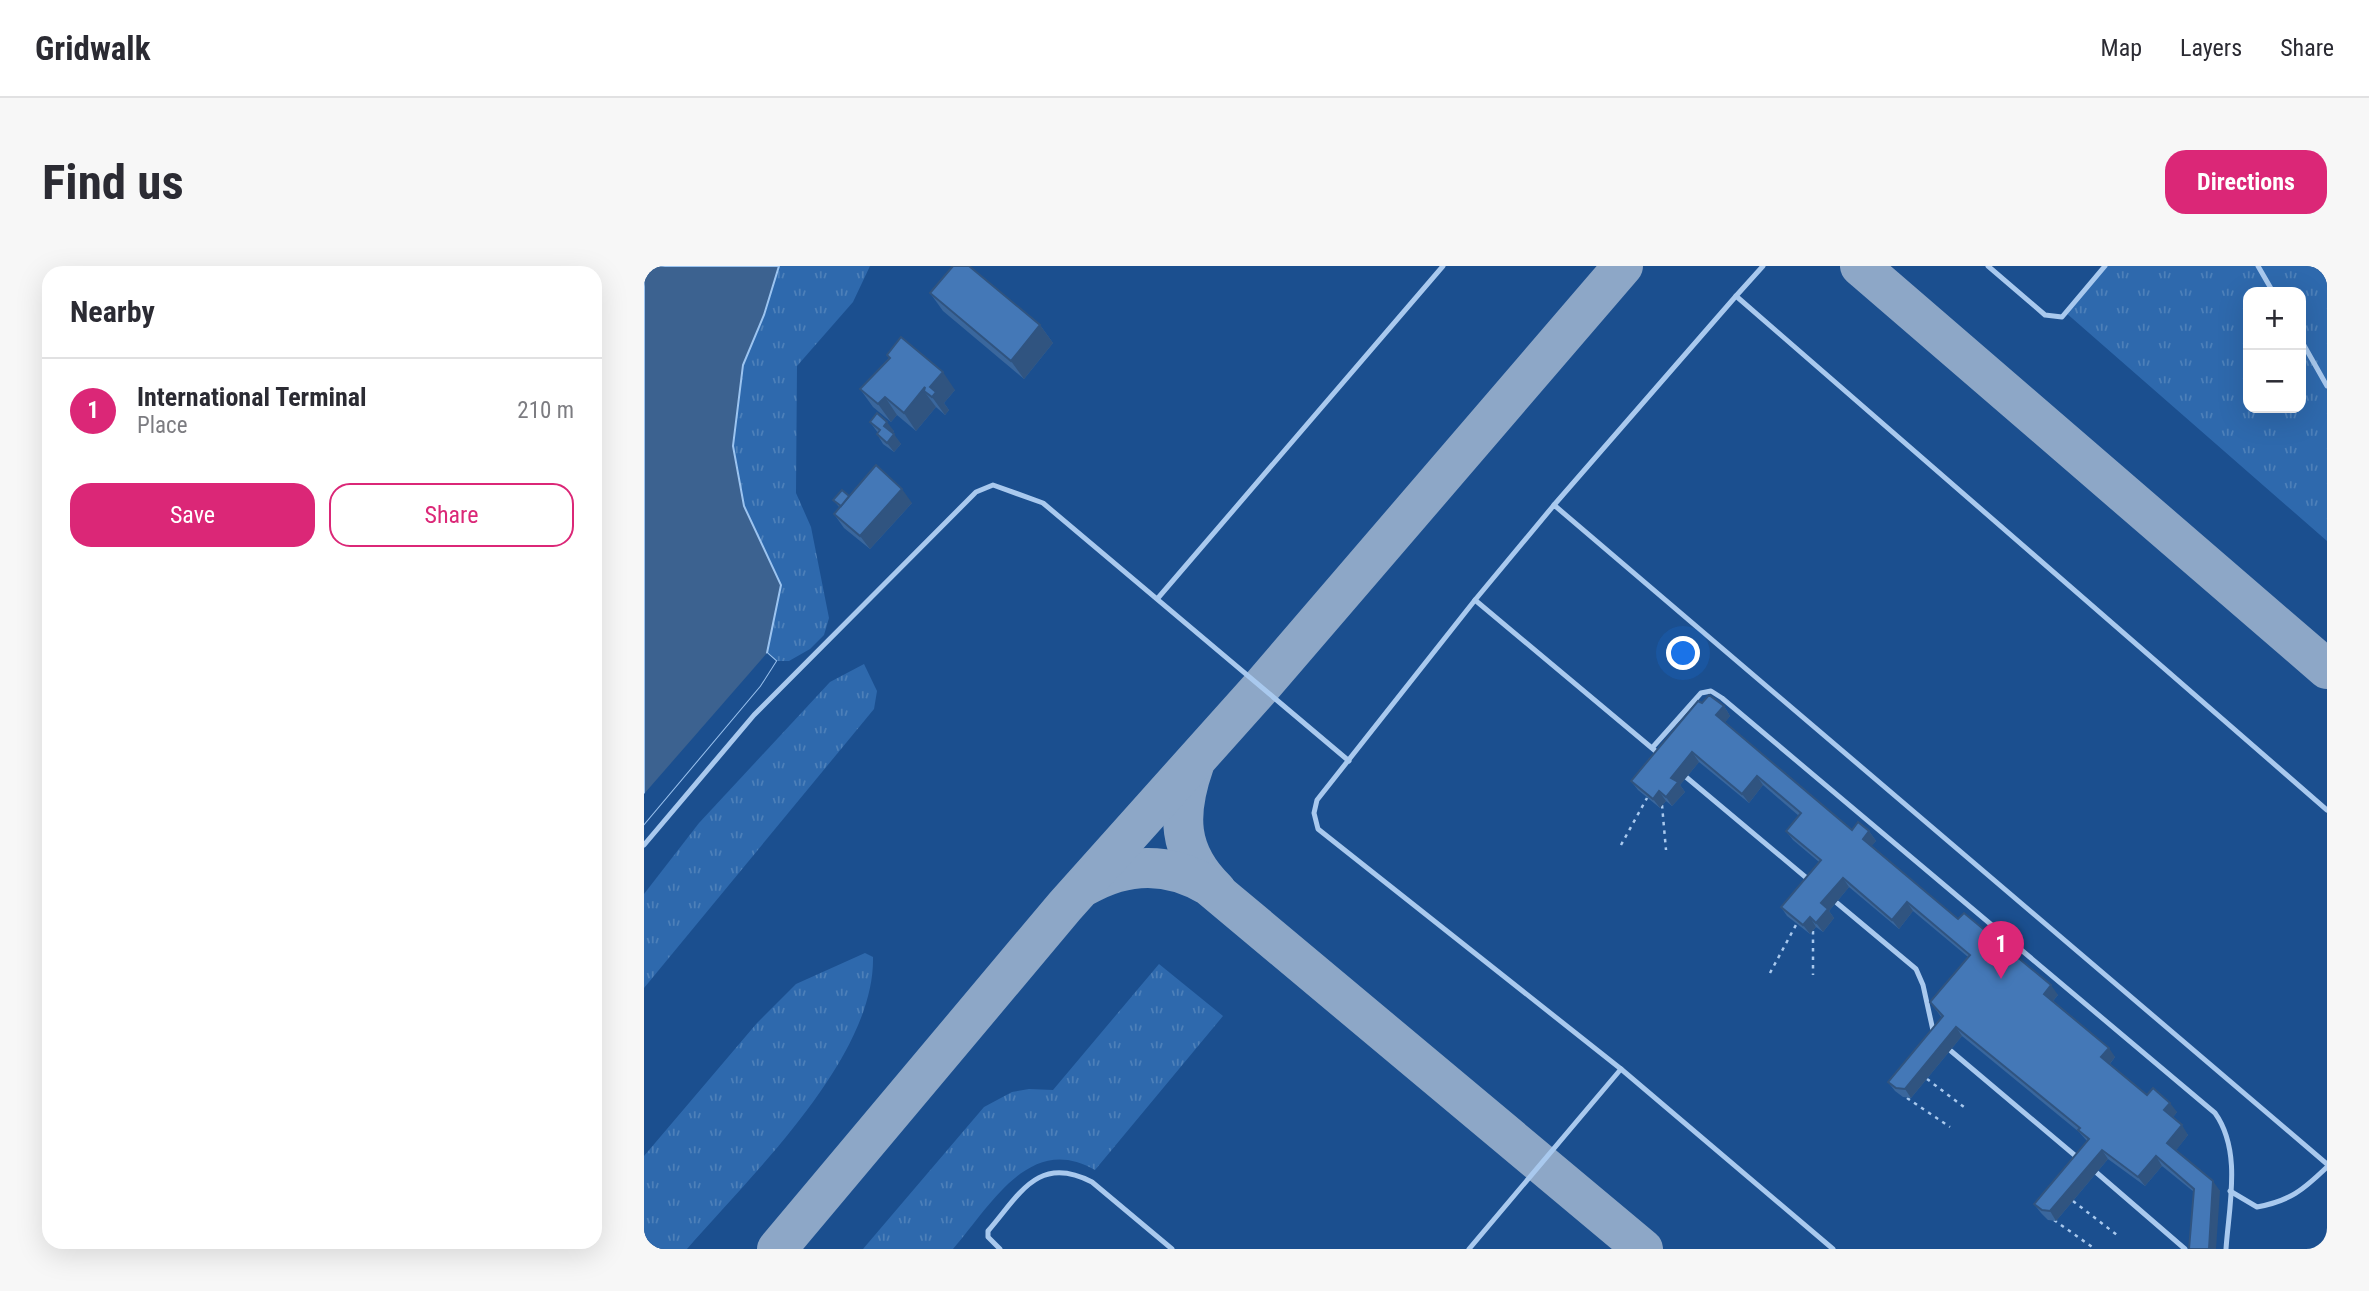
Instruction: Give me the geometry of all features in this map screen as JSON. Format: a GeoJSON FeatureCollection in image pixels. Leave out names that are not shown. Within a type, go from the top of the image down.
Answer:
{"type":"FeatureCollection","features":[{"type":"Feature","properties":{"kind":"lane"},"geometry":{"type":"LineString","coordinates":[[1158,598],[1443,266]]}},
{"type":"Feature","properties":{"kind":"lane"},"geometry":{"type":"LineString","coordinates":[[1763,266],[1554,505],[1475,600],[1317,800],[1314,813],[1318,829],[1621,1069],[1833,1249]]}},
{"type":"Feature","properties":{"kind":"lane"},"geometry":{"type":"LineString","coordinates":[[1988,266],[2045,315],[2054,318],[2062,317],[2105,266]]}},
{"type":"Feature","properties":{"kind":"lane"},"geometry":{"type":"LineString","coordinates":[[2258,266],[2270,287]]}},
{"type":"Feature","properties":{"kind":"lane"},"geometry":{"type":"LineString","coordinates":[[1736,296],[2327,810]]}},
{"type":"Feature","properties":{"kind":"lane"},"geometry":{"type":"LineString","coordinates":[[2306,350],[2327,386]]}},
{"type":"Feature","properties":{"kind":"lane"},"geometry":{"type":"LineString","coordinates":[[644,845],[754,715],[976,492],[993,485],[1043,503],[1349,761]]}},
{"type":"Feature","properties":{"kind":"lane"},"geometry":{"type":"LineString","coordinates":[[1554,505],[2327,1166],[2308,1186],[2284,1202],[2257,1207],[2230,1191]]}},
{"type":"Feature","properties":{"kind":"lane"},"geometry":{"type":"LineString","coordinates":[[1475,600],[1664,758]]}},
{"type":"Feature","properties":{"kind":"lane"},"geometry":{"type":"LineString","coordinates":[[1651,748],[1701,693],[1711,691],[1722,698],[2215,1113],[2226,1129],[2231,1147],[2227,1249]]}},
{"type":"Feature","properties":{"kind":"lane"},"geometry":{"type":"LineString","coordinates":[[1686,777],[1814,884]]}},
{"type":"Feature","properties":{"kind":"lane"},"geometry":{"type":"LineString","coordinates":[[1837,903],[1916,969],[1923,985],[1930,1029],[1938,1040]]}},
{"type":"Feature","properties":{"kind":"lane"},"geometry":{"type":"LineString","coordinates":[[1951,1051],[2084,1162]]}},
{"type":"Feature","properties":{"kind":"lane"},"geometry":{"type":"LineString","coordinates":[[1469,1249],[1621,1069]]}},
{"type":"Feature","properties":{"kind":"lane"},"geometry":{"type":"LineString","coordinates":[[1000,1249],[988,1237],[988,1231],[1039,1175],[1057,1171],[1076,1174],[1092,1182],[1172,1249]]}},
{"type":"Feature","properties":{"kind":"lane"},"geometry":{"type":"LineString","coordinates":[[2097,1172],[2185,1249]]}},
{"type":"Feature","properties":{"kind":"path"},"geometry":{"type":"LineString","coordinates":[[1621,845],[1647,798]]}},
{"type":"Feature","properties":{"kind":"path"},"geometry":{"type":"LineString","coordinates":[[1662,805],[1666,850]]}},
{"type":"Feature","properties":{"kind":"path"},"geometry":{"type":"LineString","coordinates":[[1770,973],[1797,923]]}},
{"type":"Feature","properties":{"kind":"path"},"geometry":{"type":"LineString","coordinates":[[1813,931],[1813,975]]}},
{"type":"Feature","properties":{"kind":"path"},"geometry":{"type":"LineString","coordinates":[[1927,1079],[1964,1107]]}},
{"type":"Feature","properties":{"kind":"path"},"geometry":{"type":"LineString","coordinates":[[1907,1098],[1950,1127]]}},
{"type":"Feature","properties":{"kind":"path"},"geometry":{"type":"LineString","coordinates":[[2073,1200],[2118,1235]]}},
{"type":"Feature","properties":{"kind":"path"},"geometry":{"type":"LineString","coordinates":[[2054,1220],[2095,1249]]}},
{"type":"Feature","properties":{"kind":"green space"},"geometry":{"type":"Polygon","coordinates":[[[779,266],[870,266],[853,302],[797,366],[796,493],[811,527],[829,618],[824,635],[810,649],[789,661],[776,661],[767,653],[780,585],[744,506],[733,446],[743,365],[764,315],[779,266]]]}},
{"type":"Feature","properties":{"kind":"green space"},"geometry":{"type":"Polygon","coordinates":[[[2105,266],[2327,266],[2327,541],[2065,312],[2105,266]]]}},
{"type":"Feature","properties":{"kind":"green space"},"geometry":{"type":"Polygon","coordinates":[[[864,664],[877,691],[874,709],[644,988],[644,894],[699,823],[830,682],[864,664]]]}},
{"type":"Feature","properties":{"kind":"green space"},"geometry":{"type":"Polygon","coordinates":[[[865,953],[873,957],[868,996],[854,1035],[832,1074],[805,1113],[775,1151],[687,1249],[644,1249],[644,1156],[757,1023],[796,984],[865,953]]]}},
{"type":"Feature","properties":{"kind":"green space"},"geometry":{"type":"Polygon","coordinates":[[[1159,964],[1223,1016],[1095,1170],[1072,1161],[1051,1160],[1032,1167],[997,1195],[953,1249],[863,1249],[984,1107],[1012,1092],[1029,1089],[1053,1090],[1159,964]]]}},
{"type":"Feature","properties":{"kind":"shaded area"},"geometry":{"type":"Polygon","coordinates":[[[644,266],[779,266],[764,315],[743,365],[733,446],[744,506],[781,585],[767,653],[776,661],[760,686],[644,824],[644,266]]]}},
{"type":"Feature","properties":{"kind":"pier"},"geometry":{"type":"Polygon","coordinates":[[[767,653],[776,661],[760,686],[644,824],[644,794],[767,653]]]}},
{"type":"Feature","properties":{"kind":"building"},"geometry":{"type":"Polygon","coordinates":[[[953,266],[969,266],[1040,325],[1011,361],[930,293],[953,266]]]}},
{"type":"Feature","properties":{"kind":"building"},"geometry":{"type":"Polygon","coordinates":[[[901,337],[943,372],[930,387],[936,392],[932,397],[924,391],[925,387],[904,413],[885,397],[878,404],[860,389],[890,358],[887,355],[901,337]]]}},
{"type":"Feature","properties":{"kind":"building"},"geometry":{"type":"Polygon","coordinates":[[[877,413],[887,422],[884,426],[894,434],[887,443],[877,434],[880,430],[870,422],[877,413]]]}},
{"type":"Feature","properties":{"kind":"building"},"geometry":{"type":"Polygon","coordinates":[[[876,465],[902,489],[860,536],[834,514],[876,465]]]}},
{"type":"Feature","properties":{"kind":"building"},"geometry":{"type":"Polygon","coordinates":[[[842,490],[849,496],[841,506],[833,500],[842,490]]]}},
{"type":"Feature","properties":{"kind":"building"},"geometry":{"type":"Polygon","coordinates":[[[1709,695],[1724,706],[1716,715],[1852,830],[1858,822],[1869,831],[1863,839],[1958,919],[1964,913],[2051,985],[2044,994],[2109,1048],[2101,1057],[2147,1095],[2153,1088],[2170,1103],[2164,1110],[2182,1125],[2167,1143],[2213,1181],[2209,1249],[2189,1249],[2194,1189],[2156,1156],[2138,1177],[2102,1150],[2050,1211],[2042,1210],[2034,1204],[2089,1139],[2078,1130],[2080,1128],[1956,1027],[1905,1089],[1896,1088],[1888,1082],[1943,1016],[1930,1002],[1970,955],[1907,902],[1892,920],[1843,878],[1821,903],[1828,909],[1816,923],[1810,917],[1803,925],[1781,907],[1821,860],[1786,831],[1801,813],[1757,776],[1742,794],[1692,752],[1671,778],[1678,782],[1666,797],[1659,791],[1653,799],[1631,781],[1698,701],[1702,703],[1709,695]]]}},
{"type":"Feature","properties":{"kind":"taxiway"},"geometry":{"type":"LineString","coordinates":[[777,1249],[1065,906],[1262,686],[1623,266]]}},
{"type":"Feature","properties":{"kind":"taxiway"},"geometry":{"type":"LineString","coordinates":[[1860,266],[2327,669]]}},
{"type":"Feature","properties":{"kind":"taxiway"},"geometry":{"type":"LineString","coordinates":[[1194,765],[1185,800],[1184,832],[1194,861],[1216,890]]}},
{"type":"Feature","properties":{"kind":"taxiway"},"geometry":{"type":"LineString","coordinates":[[1085,886],[1115,873],[1147,868],[1178,872],[1209,886],[1643,1249]]}},
{"type":"Feature","properties":{"kind":"place","name":"International Terminal"},"geometry":{"type":"Point","coordinates":[2001,979]}}]}
